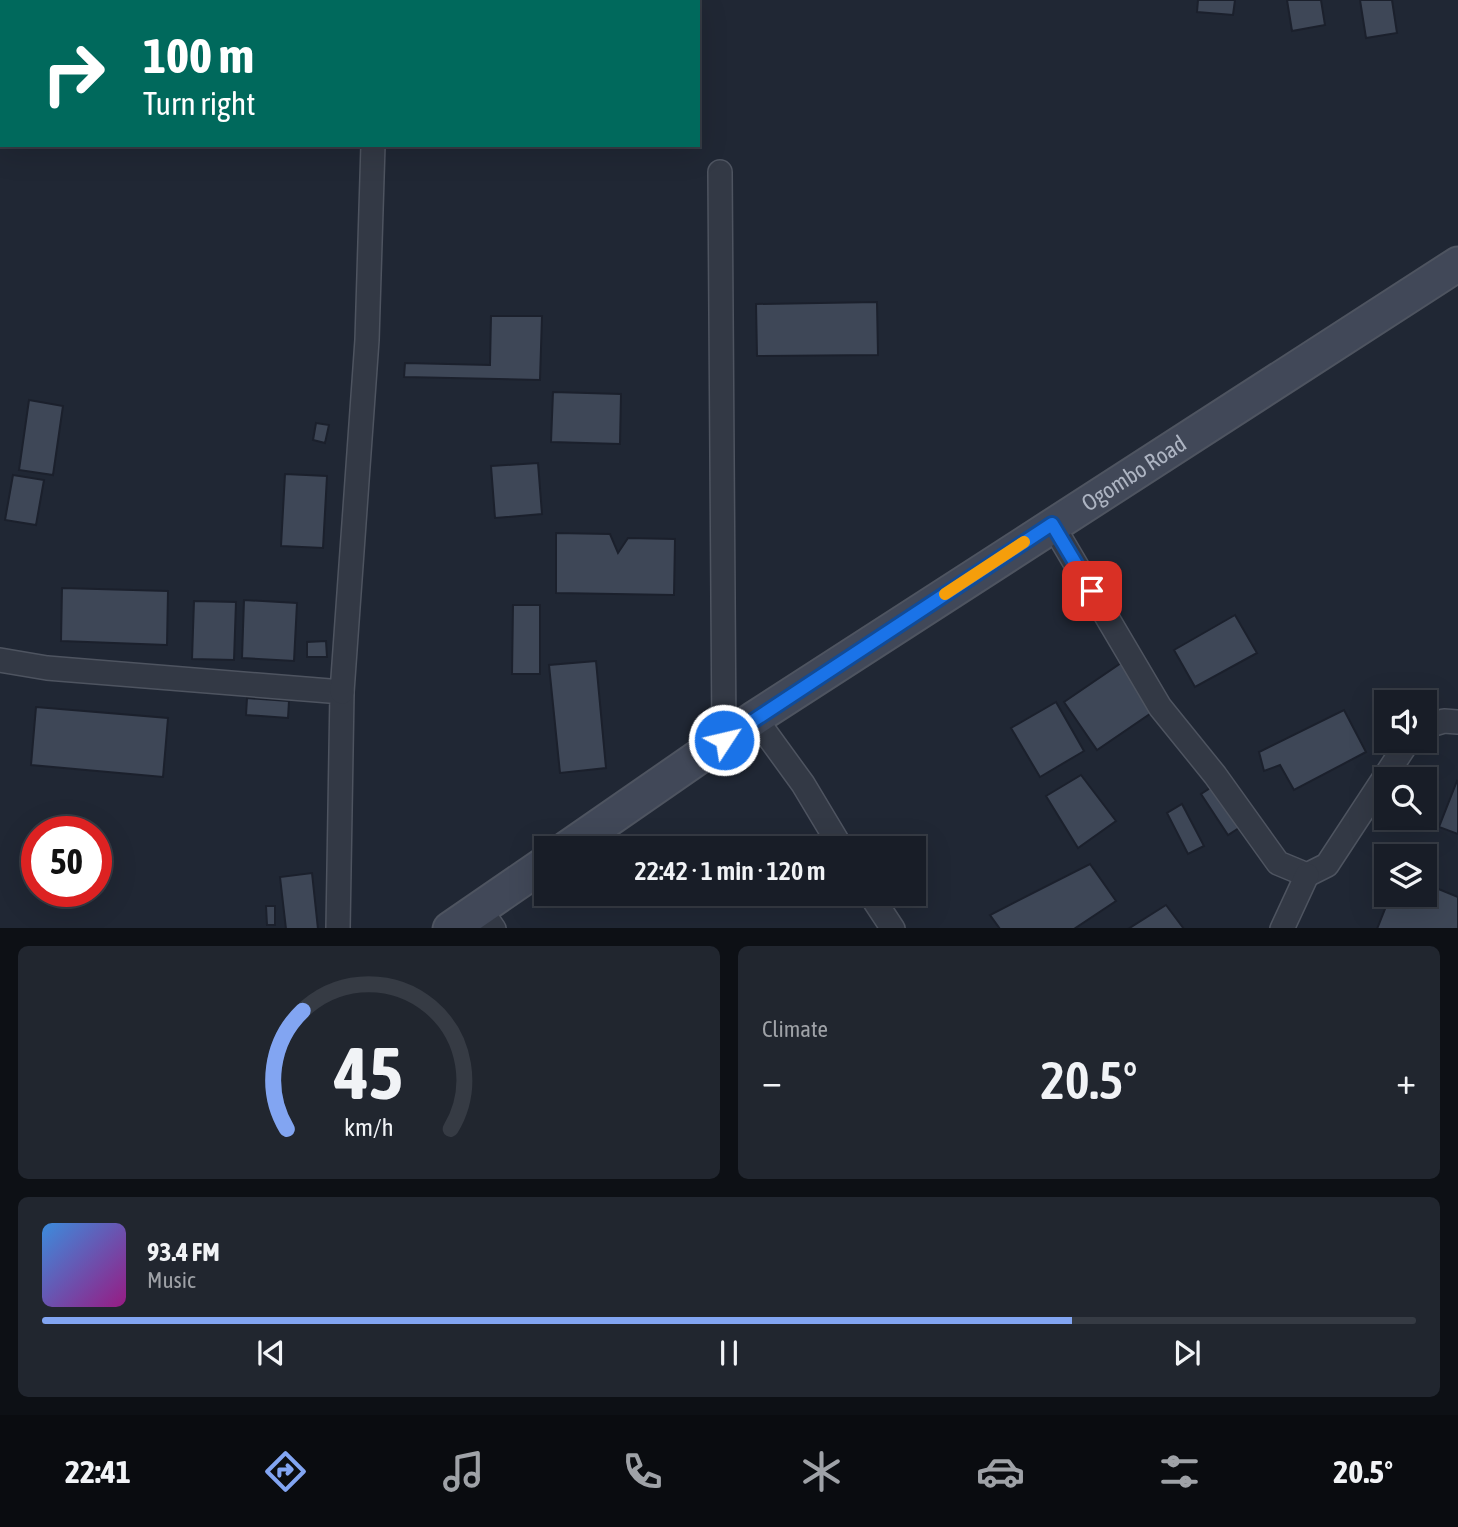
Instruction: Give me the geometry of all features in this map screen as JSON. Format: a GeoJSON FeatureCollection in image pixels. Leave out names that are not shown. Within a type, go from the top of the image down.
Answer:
{"type":"FeatureCollection","features":[{"type":"Feature","properties":{"kind":"main road","name":"Ogombo Road"},"geometry":{"type":"LineString","coordinates":[[585,836],[755,718],[1458,264]]}},
{"type":"Feature","properties":{"kind":"main road"},"geometry":{"type":"LineString","coordinates":[[454,928],[487,919],[534,874]]}},
{"type":"Feature","properties":{"kind":"street"},"geometry":{"type":"LineString","coordinates":[[338,928],[337,844],[342,692],[366,354],[373,147]]}},
{"type":"Feature","properties":{"kind":"street"},"geometry":{"type":"LineString","coordinates":[[720,172],[724,740]]}},
{"type":"Feature","properties":{"kind":"street"},"geometry":{"type":"LineString","coordinates":[[1052,524],[1160,707],[1215,775],[1278,863],[1307,875]]}},
{"type":"Feature","properties":{"kind":"street"},"geometry":{"type":"LineString","coordinates":[[0,660],[47,668],[342,692]]}},
{"type":"Feature","properties":{"kind":"street"},"geometry":{"type":"LineString","coordinates":[[755,718],[803,784],[834,836]]}},
{"type":"Feature","properties":{"kind":"street"},"geometry":{"type":"LineString","coordinates":[[1437,723],[1458,722]]}},
{"type":"Feature","properties":{"kind":"street"},"geometry":{"type":"LineString","coordinates":[[1282,928],[1307,875],[1326,865],[1400,753]]}},
{"type":"Feature","properties":{"kind":"street"},"geometry":{"type":"LineString","coordinates":[[878,906],[892,928]]}},
{"type":"Feature","properties":{"kind":"building"},"geometry":{"type":"Polygon","coordinates":[[[1198,0],[1235,0],[1233,15],[1197,12],[1198,0]]]}},
{"type":"Feature","properties":{"kind":"building"},"geometry":{"type":"Polygon","coordinates":[[[1287,0],[1321,0],[1325,25],[1292,31],[1287,0]]]}},
{"type":"Feature","properties":{"kind":"building"},"geometry":{"type":"Polygon","coordinates":[[[1360,0],[1392,0],[1397,33],[1366,38],[1360,0]]]}},
{"type":"Feature","properties":{"kind":"building"},"geometry":{"type":"Polygon","coordinates":[[[877,302],[878,355],[757,356],[756,304],[877,302]]]}},
{"type":"Feature","properties":{"kind":"building"},"geometry":{"type":"Polygon","coordinates":[[[491,316],[542,316],[540,380],[404,377],[405,363],[490,365],[491,316]]]}},
{"type":"Feature","properties":{"kind":"building"},"geometry":{"type":"Polygon","coordinates":[[[553,392],[621,394],[620,444],[551,442],[553,392]]]}},
{"type":"Feature","properties":{"kind":"building"},"geometry":{"type":"Polygon","coordinates":[[[29,400],[63,406],[53,475],[19,470],[29,400]]]}},
{"type":"Feature","properties":{"kind":"building"},"geometry":{"type":"Polygon","coordinates":[[[316,423],[329,425],[325,443],[313,440],[316,423]]]}},
{"type":"Feature","properties":{"kind":"building"},"geometry":{"type":"Polygon","coordinates":[[[538,463],[542,514],[495,518],[491,466],[538,463]]]}},
{"type":"Feature","properties":{"kind":"building"},"geometry":{"type":"Polygon","coordinates":[[[285,474],[327,476],[323,548],[281,546],[285,474]]]}},
{"type":"Feature","properties":{"kind":"building"},"geometry":{"type":"Polygon","coordinates":[[[13,475],[44,480],[36,525],[5,520],[13,475]]]}},
{"type":"Feature","properties":{"kind":"building"},"geometry":{"type":"Polygon","coordinates":[[[556,533],[610,534],[618,553],[628,538],[675,539],[674,595],[556,593],[556,533]]]}},
{"type":"Feature","properties":{"kind":"building"},"geometry":{"type":"Polygon","coordinates":[[[62,588],[168,591],[167,645],[61,641],[62,588]]]}},
{"type":"Feature","properties":{"kind":"building"},"geometry":{"type":"Polygon","coordinates":[[[244,600],[297,603],[294,661],[242,658],[244,600]]]}},
{"type":"Feature","properties":{"kind":"building"},"geometry":{"type":"Polygon","coordinates":[[[194,601],[236,602],[234,660],[192,659],[194,601]]]}},
{"type":"Feature","properties":{"kind":"building"},"geometry":{"type":"Polygon","coordinates":[[[513,605],[540,605],[540,674],[512,674],[513,605]]]}},
{"type":"Feature","properties":{"kind":"building"},"geometry":{"type":"Polygon","coordinates":[[[1235,615],[1257,653],[1195,687],[1174,650],[1235,615]]]}},
{"type":"Feature","properties":{"kind":"building"},"geometry":{"type":"Polygon","coordinates":[[[326,641],[327,657],[307,657],[307,642],[326,641]]]}},
{"type":"Feature","properties":{"kind":"building"},"geometry":{"type":"Polygon","coordinates":[[[1127,659],[1160,707],[1097,750],[1064,702],[1127,659]]]}},
{"type":"Feature","properties":{"kind":"building"},"geometry":{"type":"Polygon","coordinates":[[[596,661],[606,768],[560,773],[549,665],[596,661]]]}},
{"type":"Feature","properties":{"kind":"building"},"geometry":{"type":"Polygon","coordinates":[[[247,698],[289,701],[288,718],[246,715],[247,698]]]}},
{"type":"Feature","properties":{"kind":"building"},"geometry":{"type":"Polygon","coordinates":[[[1056,702],[1084,751],[1040,777],[1011,728],[1056,702]]]}},
{"type":"Feature","properties":{"kind":"building"},"geometry":{"type":"Polygon","coordinates":[[[36,707],[168,718],[163,777],[31,765],[36,707]]]}},
{"type":"Feature","properties":{"kind":"building"},"geometry":{"type":"Polygon","coordinates":[[[1344,710],[1366,752],[1294,790],[1280,765],[1264,771],[1259,752],[1344,710]]]}},
{"type":"Feature","properties":{"kind":"building"},"geometry":{"type":"Polygon","coordinates":[[[1081,775],[1116,821],[1078,848],[1046,796],[1081,775]]]}},
{"type":"Feature","properties":{"kind":"building"},"geometry":{"type":"Polygon","coordinates":[[[1458,782],[1458,834],[1439,827],[1458,782]]]}},
{"type":"Feature","properties":{"kind":"building"},"geometry":{"type":"Polygon","coordinates":[[[1215,785],[1242,826],[1228,835],[1201,794],[1215,785]]]}},
{"type":"Feature","properties":{"kind":"building"},"geometry":{"type":"Polygon","coordinates":[[[1182,804],[1204,846],[1188,854],[1167,813],[1182,804]]]}},
{"type":"Feature","properties":{"kind":"building"},"geometry":{"type":"Polygon","coordinates":[[[1090,864],[1116,901],[1076,928],[999,928],[990,915],[1090,864]]]}},
{"type":"Feature","properties":{"kind":"building"},"geometry":{"type":"Polygon","coordinates":[[[312,873],[318,928],[286,928],[280,877],[312,873]]]}},
{"type":"Feature","properties":{"kind":"building"},"geometry":{"type":"Polygon","coordinates":[[[1437,888],[1458,897],[1458,928],[1377,928],[1386,907],[1437,907],[1437,888]]]}},
{"type":"Feature","properties":{"kind":"building"},"geometry":{"type":"Polygon","coordinates":[[[1166,905],[1183,928],[1130,928],[1166,905]]]}},
{"type":"Feature","properties":{"kind":"building"},"geometry":{"type":"Polygon","coordinates":[[[266,906],[275,906],[275,925],[267,925],[266,906]]]}},
{"type":"Feature","properties":{"kind":"slow traffic"},"geometry":{"type":"LineString","coordinates":[[945,594],[1024,542]]}},
{"type":"Feature","properties":{"kind":"route"},"geometry":{"type":"LineString","coordinates":[[724,740],[1052,524],[1092,591]]}}]}
